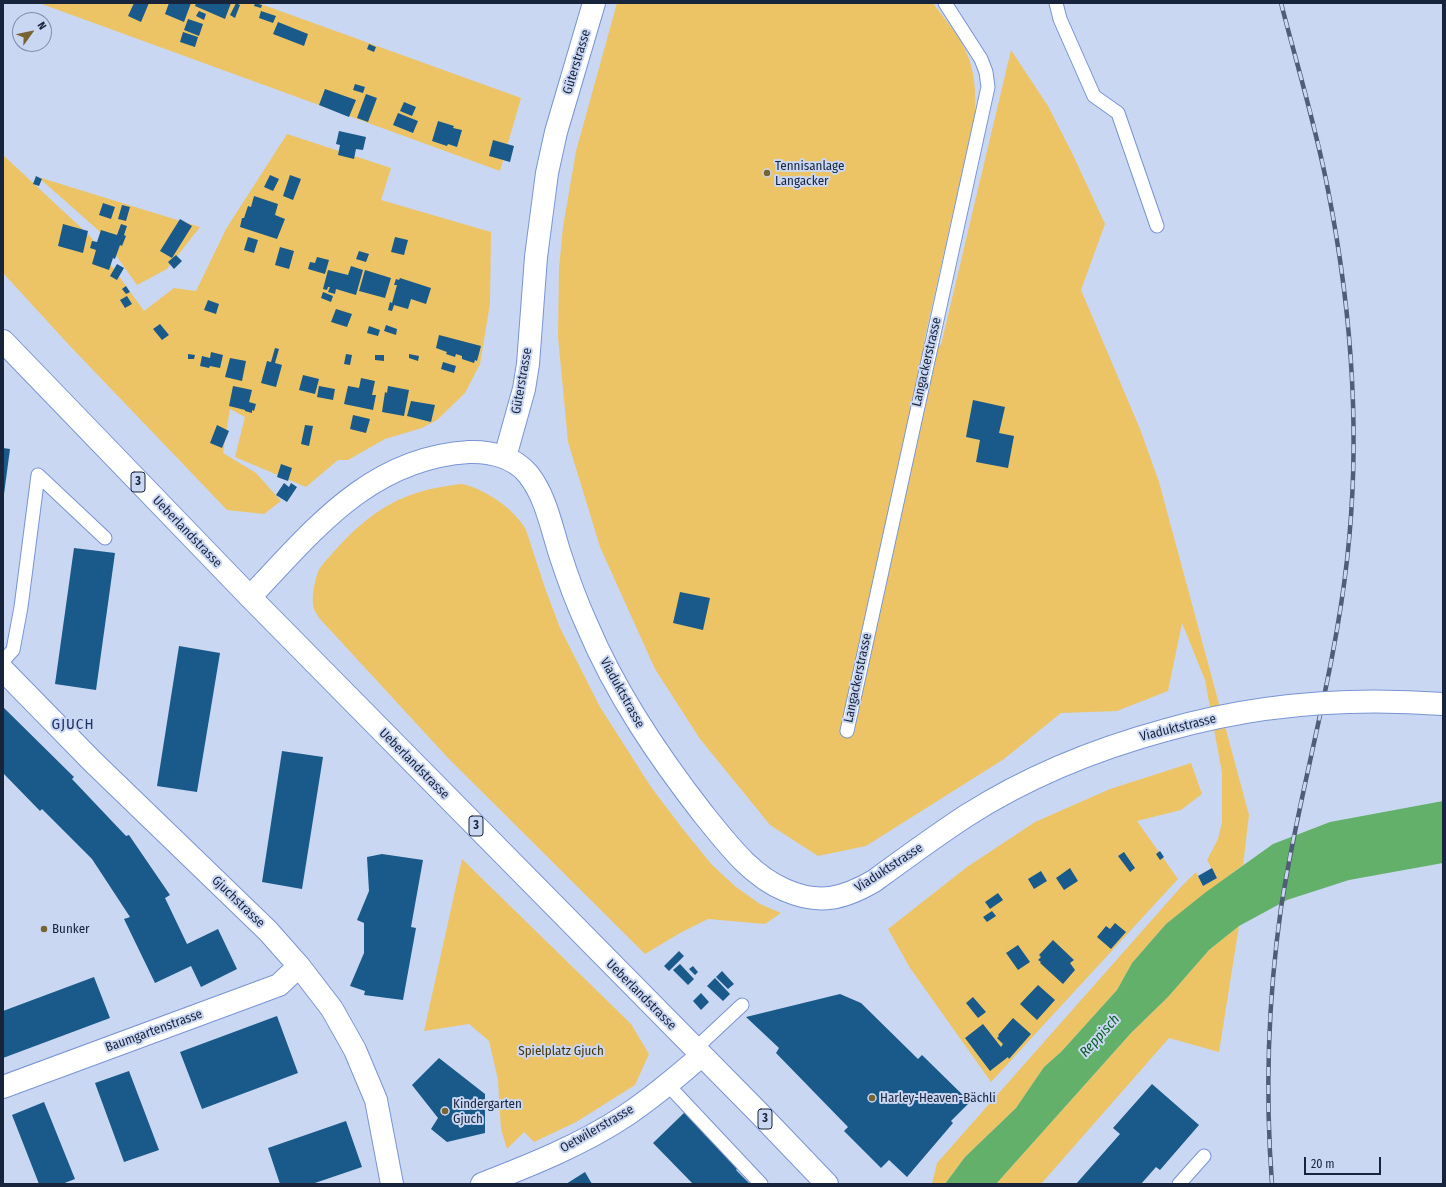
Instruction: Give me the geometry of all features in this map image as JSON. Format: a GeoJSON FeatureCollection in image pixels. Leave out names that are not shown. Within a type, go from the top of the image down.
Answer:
{"type":"FeatureCollection","features":[{"type":"Feature","properties":{"kind":"street","name":"Güterstrasse"},"geometry":{"type":"LineString","coordinates":[[505,457],[524,389],[528,364],[536,257],[548,173],[556,132],[594,3]]}},
{"type":"Feature","properties":{"kind":"street","name":"Ueberlandstrasse"},"geometry":{"type":"LineString","coordinates":[[3,342],[250,597],[698,1053],[759,1113],[827,1184]]}},
{"type":"Feature","properties":{"kind":"street"},"geometry":{"type":"LineString","coordinates":[[250,597],[325,519],[346,500],[369,485],[413,463],[436,457],[456,453],[477,452],[505,457]]}},
{"type":"Feature","properties":{"kind":"street","name":"Viaduktstrasse"},"geometry":{"type":"LineString","coordinates":[[505,457],[526,472],[534,483],[546,508],[572,588],[587,626],[606,666],[646,736],[679,783],[734,852],[770,882],[785,890],[802,896],[834,898],[848,894],[874,882],[966,816],[1022,784],[1085,756],[1134,739],[1221,716],[1317,703],[1403,702],[1443,704]]}},
{"type":"Feature","properties":{"kind":"street","name":"Gjuchstrasse"},"geometry":{"type":"LineString","coordinates":[[3,670],[92,761],[268,931],[299,966],[332,1009],[358,1057],[376,1100],[392,1184]]}},
{"type":"Feature","properties":{"kind":"street","name":"Baumgartenstrasse"},"geometry":{"type":"LineString","coordinates":[[3,1087],[279,985],[299,966]]}},
{"type":"Feature","properties":{"kind":"street","name":"Oetwilerstrasse"},"geometry":{"type":"LineString","coordinates":[[482,1184],[525,1168],[580,1142],[623,1117],[667,1084],[698,1053]]}},
{"type":"Feature","properties":{"kind":"lane","name":"Langackerstrasse"},"geometry":{"type":"LineString","coordinates":[[847,730],[988,87],[986,72],[981,59],[944,3]]}},
{"type":"Feature","properties":{"kind":"lane"},"geometry":{"type":"LineString","coordinates":[[1056,3],[1060,19],[1094,96],[1118,113],[1157,226]]}},
{"type":"Feature","properties":{"kind":"lane"},"geometry":{"type":"LineString","coordinates":[[3,661],[13,650],[20,614],[38,475],[105,538]]}},
{"type":"Feature","properties":{"kind":"lane"},"geometry":{"type":"LineString","coordinates":[[698,1053],[742,1005]]}},
{"type":"Feature","properties":{"kind":"lane"},"geometry":{"type":"LineString","coordinates":[[667,1084],[762,1184]]}},
{"type":"Feature","properties":{"kind":"lane"},"geometry":{"type":"LineString","coordinates":[[1179,1184],[1204,1156]]}},
{"type":"Feature","properties":{"kind":"green space"},"geometry":{"type":"Polygon","coordinates":[[[39,3],[258,3],[521,98],[500,171],[39,3]]]}},
{"type":"Feature","properties":{"kind":"green space"},"geometry":{"type":"Polygon","coordinates":[[[617,3],[933,3],[965,49],[971,65],[974,81],[975,114],[924,341],[941,345],[1011,50],[1048,106],[1105,224],[1081,290],[1140,429],[1159,482],[1249,815],[1243,865],[1166,924],[1132,963],[1117,990],[1061,1052],[1044,1067],[1016,1108],[965,1157],[945,1184],[932,1184],[937,1163],[1180,888],[1196,872],[1203,886],[1217,878],[1207,860],[1218,839],[1222,822],[1222,773],[1205,680],[1182,623],[1168,691],[1117,711],[1061,713],[1004,759],[866,846],[818,856],[770,825],[700,739],[655,669],[600,547],[568,442],[558,337],[559,268],[563,227],[576,151],[617,3]]]}},
{"type":"Feature","properties":{"kind":"green space"},"geometry":{"type":"Polygon","coordinates":[[[287,134],[391,168],[381,200],[491,232],[490,304],[480,364],[465,393],[437,420],[422,428],[385,439],[348,460],[338,460],[306,487],[235,457],[245,417],[230,409],[223,453],[256,473],[281,501],[264,514],[227,510],[69,345],[3,273],[3,155],[90,236],[144,311],[174,288],[196,291],[226,229],[287,134]]]}},
{"type":"Feature","properties":{"kind":"green space"},"geometry":{"type":"Polygon","coordinates":[[[38,177],[200,227],[167,269],[137,285],[98,230],[38,177]]]}},
{"type":"Feature","properties":{"kind":"green space"},"geometry":{"type":"Polygon","coordinates":[[[462,484],[480,490],[498,501],[515,515],[526,530],[560,628],[600,707],[651,787],[712,865],[736,887],[760,904],[781,913],[765,924],[708,919],[680,933],[645,954],[448,758],[320,619],[314,610],[313,605],[314,587],[318,572],[339,546],[355,530],[382,509],[403,498],[432,489],[462,484]]]}},
{"type":"Feature","properties":{"kind":"green space"},"geometry":{"type":"Polygon","coordinates":[[[1191,763],[1202,794],[1181,810],[1137,821],[1178,879],[991,1082],[910,968],[888,929],[967,867],[1035,822],[1110,789],[1191,763]]]}},
{"type":"Feature","properties":{"kind":"green space","name":"Spielplatz Gjuch"},"geometry":{"type":"Polygon","coordinates":[[[462,859],[631,1024],[649,1054],[635,1085],[576,1122],[534,1142],[524,1132],[507,1149],[501,1129],[498,1080],[489,1041],[469,1024],[424,1031],[462,859]]]}},
{"type":"Feature","properties":{"kind":"green space"},"geometry":{"type":"Polygon","coordinates":[[[1239,926],[1219,1052],[1169,1038],[1041,1184],[996,1184],[1131,1033],[1168,997],[1209,950],[1239,926]]]}},
{"type":"Feature","properties":{"kind":"water","name":"Reppisch"},"geometry":{"type":"Polygon","coordinates":[[[1443,801],[1443,863],[1349,880],[1287,900],[1239,926],[1209,950],[1168,997],[1131,1033],[996,1184],[945,1184],[965,1157],[1016,1108],[1044,1067],[1061,1052],[1117,990],[1132,963],[1166,924],[1206,892],[1273,844],[1330,822],[1443,801]]]}},
{"type":"Feature","properties":{"kind":"building"},"geometry":{"type":"Polygon","coordinates":[[[134,3],[149,3],[141,22],[128,16],[134,3]]]}},
{"type":"Feature","properties":{"kind":"building"},"geometry":{"type":"Polygon","coordinates":[[[169,3],[191,3],[184,22],[165,14],[169,3]]]}},
{"type":"Feature","properties":{"kind":"building"},"geometry":{"type":"Polygon","coordinates":[[[196,3],[231,3],[225,19],[195,6],[196,3]]]}},
{"type":"Feature","properties":{"kind":"building"},"geometry":{"type":"Polygon","coordinates":[[[236,3],[240,5],[235,18],[230,15],[236,3]]]}},
{"type":"Feature","properties":{"kind":"building"},"geometry":{"type":"Polygon","coordinates":[[[255,3],[262,5],[261,8],[254,6],[255,3]]]}},
{"type":"Feature","properties":{"kind":"building"},"geometry":{"type":"Polygon","coordinates":[[[199,11],[206,14],[204,20],[196,16],[199,11]]]}},
{"type":"Feature","properties":{"kind":"building"},"geometry":{"type":"Polygon","coordinates":[[[261,11],[276,16],[273,23],[259,18],[261,11]]]}},
{"type":"Feature","properties":{"kind":"building"},"geometry":{"type":"Polygon","coordinates":[[[188,19],[203,24],[199,36],[184,30],[188,19]]]}},
{"type":"Feature","properties":{"kind":"building"},"geometry":{"type":"Polygon","coordinates":[[[278,22],[308,34],[304,46],[273,34],[278,22]]]}},
{"type":"Feature","properties":{"kind":"building"},"geometry":{"type":"Polygon","coordinates":[[[183,32],[198,37],[195,47],[180,42],[183,32]]]}},
{"type":"Feature","properties":{"kind":"building"},"geometry":{"type":"Polygon","coordinates":[[[369,44],[376,47],[374,52],[367,49],[369,44]]]}},
{"type":"Feature","properties":{"kind":"building"},"geometry":{"type":"Polygon","coordinates":[[[355,84],[365,87],[363,93],[353,90],[355,84]]]}},
{"type":"Feature","properties":{"kind":"building"},"geometry":{"type":"Polygon","coordinates":[[[325,89],[356,100],[349,117],[319,105],[325,89]]]}},
{"type":"Feature","properties":{"kind":"building"},"geometry":{"type":"Polygon","coordinates":[[[366,94],[377,98],[368,122],[357,118],[366,94]]]}},
{"type":"Feature","properties":{"kind":"building"},"geometry":{"type":"Polygon","coordinates":[[[404,102],[416,107],[412,116],[400,111],[404,102]]]}},
{"type":"Feature","properties":{"kind":"building"},"geometry":{"type":"Polygon","coordinates":[[[398,113],[418,121],[413,133],[393,125],[398,113]]]}},
{"type":"Feature","properties":{"kind":"building"},"geometry":{"type":"Polygon","coordinates":[[[438,121],[454,126],[453,128],[462,130],[457,147],[448,144],[447,146],[432,141],[438,121]]]}},
{"type":"Feature","properties":{"kind":"building"},"geometry":{"type":"Polygon","coordinates":[[[339,131],[366,137],[363,150],[356,149],[354,159],[338,155],[340,145],[336,144],[339,131]]]}},
{"type":"Feature","properties":{"kind":"building"},"geometry":{"type":"Polygon","coordinates":[[[493,140],[514,146],[510,162],[489,156],[493,140]]]}},
{"type":"Feature","properties":{"kind":"building"},"geometry":{"type":"Polygon","coordinates":[[[270,175],[279,179],[273,191],[264,187],[270,175]]]}},
{"type":"Feature","properties":{"kind":"building"},"geometry":{"type":"Polygon","coordinates":[[[290,175],[301,179],[293,200],[283,196],[290,175]]]}},
{"type":"Feature","properties":{"kind":"building"},"geometry":{"type":"Polygon","coordinates":[[[36,176],[42,179],[39,186],[33,184],[36,176]]]}},
{"type":"Feature","properties":{"kind":"building"},"geometry":{"type":"Polygon","coordinates":[[[254,196],[278,204],[275,215],[285,219],[277,239],[240,227],[242,218],[244,218],[248,206],[251,207],[254,196]]]}},
{"type":"Feature","properties":{"kind":"building"},"geometry":{"type":"Polygon","coordinates":[[[103,203],[115,207],[111,219],[99,215],[103,203]]]}},
{"type":"Feature","properties":{"kind":"building"},"geometry":{"type":"Polygon","coordinates":[[[122,205],[130,207],[126,221],[118,219],[122,205]]]}},
{"type":"Feature","properties":{"kind":"building"},"geometry":{"type":"Polygon","coordinates":[[[180,219],[192,226],[172,258],[160,251],[180,219]]]}},
{"type":"Feature","properties":{"kind":"building"},"geometry":{"type":"Polygon","coordinates":[[[63,224],[88,231],[83,253],[58,246],[63,224]]]}},
{"type":"Feature","properties":{"kind":"building"},"geometry":{"type":"Polygon","coordinates":[[[121,224],[127,226],[124,235],[126,236],[122,246],[120,245],[115,259],[113,258],[109,270],[92,264],[96,250],[90,248],[92,241],[97,242],[101,230],[117,235],[121,224]]]}},
{"type":"Feature","properties":{"kind":"building"},"geometry":{"type":"Polygon","coordinates":[[[248,237],[258,240],[254,253],[244,250],[248,237]]]}},
{"type":"Feature","properties":{"kind":"building"},"geometry":{"type":"Polygon","coordinates":[[[395,237],[408,240],[404,255],[391,252],[395,237]]]}},
{"type":"Feature","properties":{"kind":"building"},"geometry":{"type":"Polygon","coordinates":[[[280,247],[294,251],[289,269],[275,265],[280,247]]]}},
{"type":"Feature","properties":{"kind":"building"},"geometry":{"type":"Polygon","coordinates":[[[359,251],[369,254],[366,262],[356,259],[359,251]]]}},
{"type":"Feature","properties":{"kind":"building"},"geometry":{"type":"Polygon","coordinates":[[[176,255],[182,261],[174,269],[168,262],[176,255]]]}},
{"type":"Feature","properties":{"kind":"building"},"geometry":{"type":"Polygon","coordinates":[[[317,257],[329,260],[325,274],[308,269],[310,262],[315,263],[317,257]]]}},
{"type":"Feature","properties":{"kind":"building"},"geometry":{"type":"Polygon","coordinates":[[[117,264],[124,268],[117,280],[110,276],[117,264]]]}},
{"type":"Feature","properties":{"kind":"building"},"geometry":{"type":"Polygon","coordinates":[[[351,266],[363,270],[356,295],[336,289],[335,294],[328,292],[330,287],[328,287],[327,290],[323,289],[328,270],[348,275],[351,266]]]}},
{"type":"Feature","properties":{"kind":"building"},"geometry":{"type":"Polygon","coordinates":[[[365,270],[391,278],[385,298],[359,291],[365,270]]]}},
{"type":"Feature","properties":{"kind":"building"},"geometry":{"type":"Polygon","coordinates":[[[400,278],[431,288],[426,304],[411,299],[408,309],[394,305],[392,311],[388,310],[390,302],[392,303],[397,285],[394,285],[396,279],[399,280],[400,278]]]}},
{"type":"Feature","properties":{"kind":"building"},"geometry":{"type":"Polygon","coordinates":[[[126,286],[130,292],[126,294],[122,289],[126,286]]]}},
{"type":"Feature","properties":{"kind":"building"},"geometry":{"type":"Polygon","coordinates":[[[323,292],[333,296],[331,302],[321,298],[323,292]]]}},
{"type":"Feature","properties":{"kind":"building"},"geometry":{"type":"Polygon","coordinates":[[[127,296],[132,304],[125,308],[120,300],[127,296]]]}},
{"type":"Feature","properties":{"kind":"building"},"geometry":{"type":"Polygon","coordinates":[[[208,300],[219,304],[216,314],[204,310],[208,300]]]}},
{"type":"Feature","properties":{"kind":"building"},"geometry":{"type":"Polygon","coordinates":[[[336,309],[352,314],[347,327],[331,322],[336,309]]]}},
{"type":"Feature","properties":{"kind":"building"},"geometry":{"type":"Polygon","coordinates":[[[160,324],[169,335],[162,340],[153,329],[160,324]]]}},
{"type":"Feature","properties":{"kind":"building"},"geometry":{"type":"Polygon","coordinates":[[[386,325],[397,329],[396,335],[384,331],[386,325]]]}},
{"type":"Feature","properties":{"kind":"building"},"geometry":{"type":"Polygon","coordinates":[[[369,326],[380,330],[378,336],[367,333],[369,326]]]}},
{"type":"Feature","properties":{"kind":"building"},"geometry":{"type":"Polygon","coordinates":[[[439,335],[481,346],[477,361],[475,360],[474,363],[462,359],[462,356],[456,354],[455,357],[436,348],[439,335]]]}},
{"type":"Feature","properties":{"kind":"building"},"geometry":{"type":"Polygon","coordinates":[[[275,348],[279,349],[275,363],[282,365],[276,387],[261,383],[267,361],[271,362],[275,348]]]}},
{"type":"Feature","properties":{"kind":"building"},"geometry":{"type":"Polygon","coordinates":[[[211,352],[223,355],[220,368],[200,366],[202,356],[210,358],[211,352]]]}},
{"type":"Feature","properties":{"kind":"building"},"geometry":{"type":"Polygon","coordinates":[[[188,354],[195,355],[194,359],[188,359],[188,354]]]}},
{"type":"Feature","properties":{"kind":"building"},"geometry":{"type":"Polygon","coordinates":[[[346,354],[352,355],[350,365],[344,364],[346,354]]]}},
{"type":"Feature","properties":{"kind":"building"},"geometry":{"type":"Polygon","coordinates":[[[409,354],[419,356],[418,361],[409,358],[409,354]]]}},
{"type":"Feature","properties":{"kind":"building"},"geometry":{"type":"Polygon","coordinates":[[[375,355],[384,355],[384,361],[375,360],[375,355]]]}},
{"type":"Feature","properties":{"kind":"building"},"geometry":{"type":"Polygon","coordinates":[[[230,358],[246,361],[242,381],[225,377],[230,358]]]}},
{"type":"Feature","properties":{"kind":"building"},"geometry":{"type":"Polygon","coordinates":[[[443,362],[456,366],[454,373],[441,369],[443,362]]]}},
{"type":"Feature","properties":{"kind":"building"},"geometry":{"type":"Polygon","coordinates":[[[303,375],[319,379],[315,394],[299,390],[303,375]]]}},
{"type":"Feature","properties":{"kind":"building"},"geometry":{"type":"Polygon","coordinates":[[[361,378],[375,381],[372,395],[376,395],[373,410],[344,404],[348,386],[359,388],[361,378]]]}},
{"type":"Feature","properties":{"kind":"building"},"geometry":{"type":"Polygon","coordinates":[[[233,386],[252,390],[249,402],[256,404],[254,411],[252,410],[252,413],[229,406],[233,386]]]}},
{"type":"Feature","properties":{"kind":"building"},"geometry":{"type":"Polygon","coordinates":[[[319,386],[335,389],[333,400],[317,397],[319,386]]]}},
{"type":"Feature","properties":{"kind":"building"},"geometry":{"type":"Polygon","coordinates":[[[388,386],[409,390],[404,416],[382,412],[385,392],[387,393],[388,386]]]}},
{"type":"Feature","properties":{"kind":"building"},"geometry":{"type":"Polygon","coordinates":[[[973,400],[1005,407],[999,433],[1014,436],[1008,468],[976,462],[980,440],[966,437],[973,400]]]}},
{"type":"Feature","properties":{"kind":"building"},"geometry":{"type":"Polygon","coordinates":[[[411,401],[435,405],[431,422],[407,416],[411,401]]]}},
{"type":"Feature","properties":{"kind":"building"},"geometry":{"type":"Polygon","coordinates":[[[353,415],[370,419],[366,433],[350,429],[353,415]]]}},
{"type":"Feature","properties":{"kind":"building"},"geometry":{"type":"Polygon","coordinates":[[[217,425],[229,431],[222,448],[210,443],[217,425]]]}},
{"type":"Feature","properties":{"kind":"building"},"geometry":{"type":"Polygon","coordinates":[[[305,425],[313,426],[309,446],[301,444],[305,425]]]}},
{"type":"Feature","properties":{"kind":"building"},"geometry":{"type":"Polygon","coordinates":[[[3,448],[10,449],[4,494],[3,494],[3,448]]]}},
{"type":"Feature","properties":{"kind":"building"},"geometry":{"type":"Polygon","coordinates":[[[281,464],[292,468],[288,481],[277,477],[281,464]]]}},
{"type":"Feature","properties":{"kind":"building"},"geometry":{"type":"Polygon","coordinates":[[[284,483],[289,487],[291,483],[297,487],[287,502],[276,495],[284,483]]]}},
{"type":"Feature","properties":{"kind":"building"},"geometry":{"type":"Polygon","coordinates":[[[74,548],[115,553],[96,690],[55,684],[74,548]]]}},
{"type":"Feature","properties":{"kind":"building"},"geometry":{"type":"Polygon","coordinates":[[[680,592],[710,598],[703,630],[673,623],[680,592]]]}},
{"type":"Feature","properties":{"kind":"building"},"geometry":{"type":"Polygon","coordinates":[[[179,646],[220,653],[197,792],[157,786],[179,646]]]}},
{"type":"Feature","properties":{"kind":"building"},"geometry":{"type":"Polygon","coordinates":[[[3,707],[74,777],[72,779],[126,836],[129,835],[170,895],[165,898],[187,944],[218,929],[237,969],[201,987],[191,966],[155,983],[124,919],[130,917],[92,859],[42,809],[40,811],[3,773],[3,707]]]}},
{"type":"Feature","properties":{"kind":"building"},"geometry":{"type":"Polygon","coordinates":[[[282,751],[323,757],[302,889],[262,882],[282,751]]]}},
{"type":"Feature","properties":{"kind":"building"},"geometry":{"type":"Polygon","coordinates":[[[1160,851],[1164,857],[1160,860],[1156,854],[1160,851]]]}},
{"type":"Feature","properties":{"kind":"building"},"geometry":{"type":"Polygon","coordinates":[[[1124,852],[1135,868],[1130,872],[1118,856],[1124,852]]]}},
{"type":"Feature","properties":{"kind":"building"},"geometry":{"type":"Polygon","coordinates":[[[382,854],[423,860],[411,927],[416,928],[403,1000],[364,995],[365,991],[350,986],[364,953],[364,923],[357,920],[369,891],[367,857],[382,854]]]}},
{"type":"Feature","properties":{"kind":"building"},"geometry":{"type":"Polygon","coordinates":[[[1070,868],[1078,881],[1064,890],[1056,878],[1070,868]]]}},
{"type":"Feature","properties":{"kind":"building"},"geometry":{"type":"Polygon","coordinates":[[[1212,868],[1217,878],[1203,886],[1198,876],[1212,868]]]}},
{"type":"Feature","properties":{"kind":"building"},"geometry":{"type":"Polygon","coordinates":[[[1041,871],[1047,881],[1034,889],[1028,879],[1041,871]]]}},
{"type":"Feature","properties":{"kind":"building"},"geometry":{"type":"Polygon","coordinates":[[[998,893],[1003,900],[990,909],[985,902],[998,893]]]}},
{"type":"Feature","properties":{"kind":"building"},"geometry":{"type":"Polygon","coordinates":[[[992,911],[996,916],[987,922],[983,917],[992,911]]]}},
{"type":"Feature","properties":{"kind":"building"},"geometry":{"type":"Polygon","coordinates":[[[1115,923],[1126,932],[1111,949],[1097,937],[1106,926],[1110,929],[1115,923]]]}},
{"type":"Feature","properties":{"kind":"building"},"geometry":{"type":"Polygon","coordinates":[[[1053,940],[1074,960],[1070,963],[1075,970],[1063,984],[1038,960],[1041,957],[1039,955],[1053,940]]]}},
{"type":"Feature","properties":{"kind":"building"},"geometry":{"type":"Polygon","coordinates":[[[1018,945],[1030,962],[1018,970],[1006,953],[1018,945]]]}},
{"type":"Feature","properties":{"kind":"building"},"geometry":{"type":"Polygon","coordinates":[[[679,951],[684,956],[669,971],[664,966],[679,951]]]}},
{"type":"Feature","properties":{"kind":"building"},"geometry":{"type":"Polygon","coordinates":[[[680,964],[694,979],[688,985],[673,970],[680,964]]]}},
{"type":"Feature","properties":{"kind":"building"},"geometry":{"type":"Polygon","coordinates":[[[693,966],[698,972],[695,975],[689,969],[693,966]]]}},
{"type":"Feature","properties":{"kind":"building"},"geometry":{"type":"Polygon","coordinates":[[[722,971],[734,984],[728,989],[716,977],[722,971]]]}},
{"type":"Feature","properties":{"kind":"building"},"geometry":{"type":"Polygon","coordinates":[[[94,977],[110,1018],[3,1058],[3,1011],[94,977]]]}},
{"type":"Feature","properties":{"kind":"building"},"geometry":{"type":"Polygon","coordinates":[[[715,978],[730,994],[723,1001],[707,986],[715,978]]]}},
{"type":"Feature","properties":{"kind":"building"},"geometry":{"type":"Polygon","coordinates":[[[1038,985],[1055,1000],[1037,1020],[1020,1004],[1038,985]]]}},
{"type":"Feature","properties":{"kind":"building"},"geometry":{"type":"Polygon","coordinates":[[[701,993],[709,1002],[701,1010],[693,1001],[701,993]]]}},
{"type":"Feature","properties":{"kind":"building"},"geometry":{"type":"Polygon","coordinates":[[[840,994],[861,1003],[918,1059],[922,1055],[970,1102],[951,1121],[953,1123],[907,1177],[889,1160],[881,1168],[844,1131],[848,1127],[776,1053],[779,1048],[746,1017],[840,994]]]}},
{"type":"Feature","properties":{"kind":"building"},"geometry":{"type":"Polygon","coordinates":[[[973,997],[986,1012],[978,1018],[966,1003],[973,997]]]}},
{"type":"Feature","properties":{"kind":"building"},"geometry":{"type":"Polygon","coordinates":[[[277,1016],[298,1073],[202,1109],[180,1052],[277,1016]]]}},
{"type":"Feature","properties":{"kind":"building"},"geometry":{"type":"Polygon","coordinates":[[[1013,1018],[1031,1034],[1009,1059],[1008,1057],[990,1071],[965,1038],[983,1024],[1001,1047],[1003,1044],[997,1038],[999,1036],[998,1035],[1013,1018]]]}},
{"type":"Feature","properties":{"kind":"building"},"geometry":{"type":"Polygon","coordinates":[[[439,1058],[485,1094],[485,1133],[447,1142],[431,1129],[438,1118],[412,1085],[439,1058]]]}},
{"type":"Feature","properties":{"kind":"building"},"geometry":{"type":"Polygon","coordinates":[[[129,1071],[159,1150],[124,1162],[95,1083],[129,1071]]]}},
{"type":"Feature","properties":{"kind":"building"},"geometry":{"type":"Polygon","coordinates":[[[1152,1084],[1199,1125],[1160,1170],[1156,1167],[1141,1184],[1076,1184],[1120,1134],[1113,1128],[1152,1084]]]}},
{"type":"Feature","properties":{"kind":"building"},"geometry":{"type":"Polygon","coordinates":[[[44,1102],[75,1179],[62,1184],[39,1184],[12,1115],[44,1102]]]}},
{"type":"Feature","properties":{"kind":"building"},"geometry":{"type":"Polygon","coordinates":[[[686,1111],[740,1166],[736,1170],[750,1184],[693,1184],[653,1143],[686,1111]]]}},
{"type":"Feature","properties":{"kind":"building"},"geometry":{"type":"Polygon","coordinates":[[[346,1121],[362,1167],[312,1184],[280,1184],[268,1148],[346,1121]]]}},
{"type":"Feature","properties":{"kind":"building"},"geometry":{"type":"Polygon","coordinates":[[[585,1172],[592,1184],[566,1184],[585,1172]]]}},
{"type":"Feature","properties":{"kind":"railway"},"geometry":{"type":"LineString","coordinates":[[1272,1184],[1268,1080],[1273,977],[1288,864],[1334,648],[1341,604],[1347,560],[1353,467],[1352,374],[1343,282],[1336,236],[1318,143],[1281,3]]}},
{"type":"Feature","properties":{"kind":"place","name":"Tennisanlage Langacker"},"geometry":{"type":"Point","coordinates":[767,173]}},
{"type":"Feature","properties":{"kind":"place","name":"Bunker"},"geometry":{"type":"Point","coordinates":[44,929]}},
{"type":"Feature","properties":{"kind":"place","name":"Harley-Heaven-Bächli"},"geometry":{"type":"Point","coordinates":[872,1098]}},
{"type":"Feature","properties":{"kind":"place","name":"Kindergarten Gjuch"},"geometry":{"type":"Point","coordinates":[445,1111]}},
{"type":"Feature","properties":{"kind":"district","name":"GJUCH"},"geometry":{"type":"Point","coordinates":[73,725]}}]}
